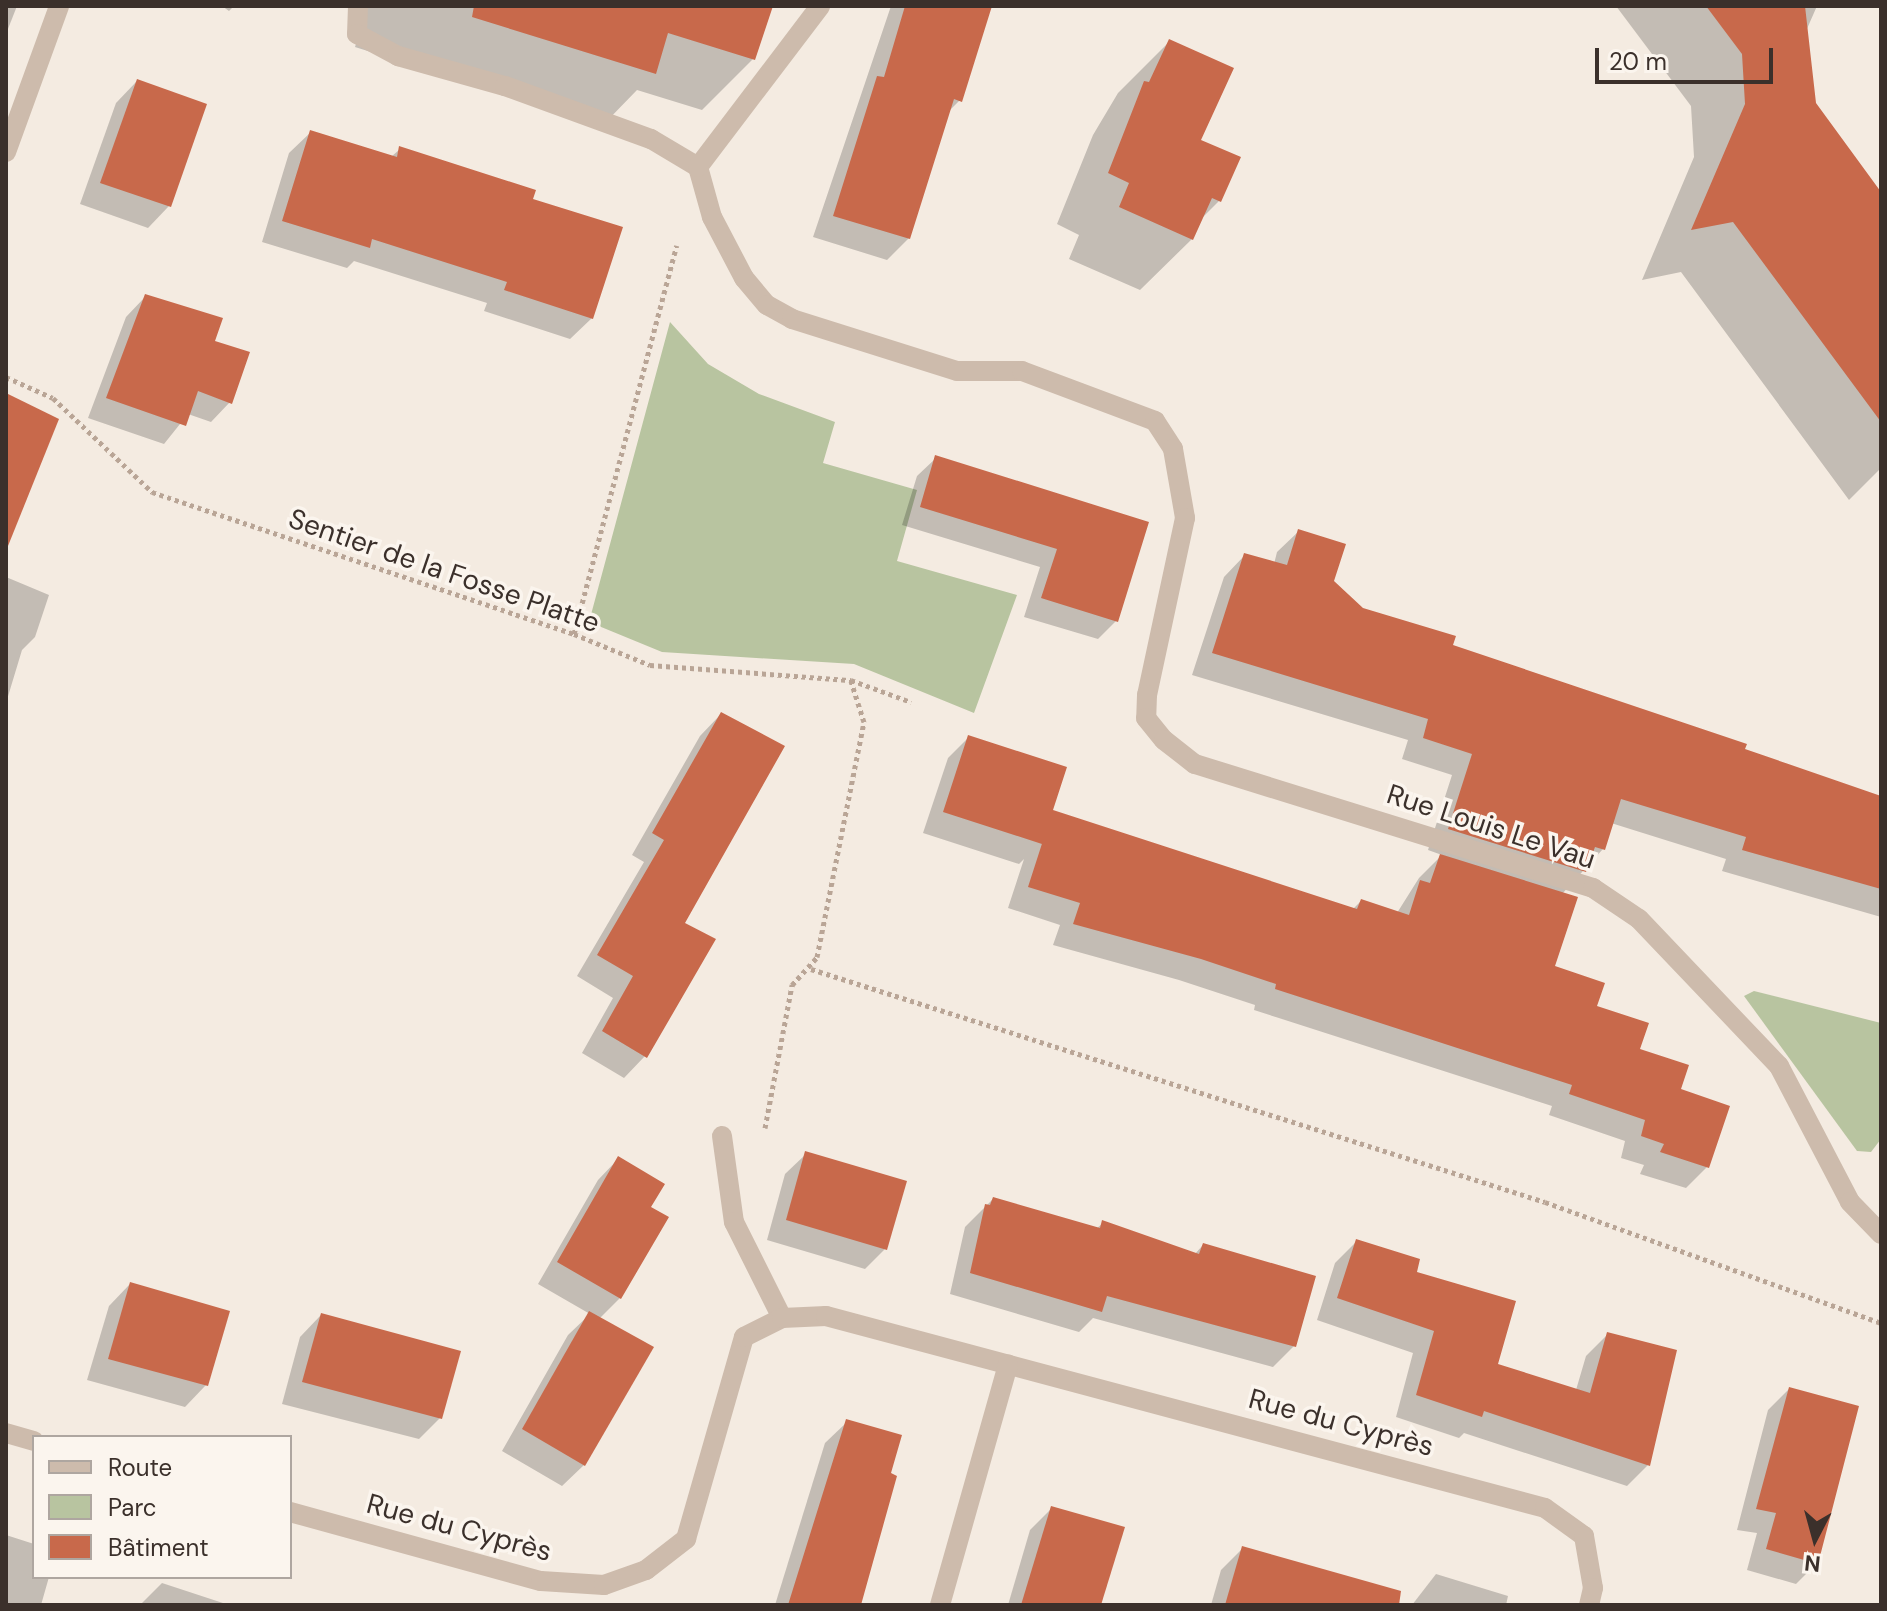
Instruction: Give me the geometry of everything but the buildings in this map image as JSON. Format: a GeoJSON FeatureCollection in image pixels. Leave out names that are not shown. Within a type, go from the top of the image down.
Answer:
{"type":"FeatureCollection","features":[{"type":"Feature","properties":{"kind":"street"},"geometry":{"type":"LineString","coordinates":[[6,152],[59,6]]}},
{"type":"Feature","properties":{"kind":"street"},"geometry":{"type":"LineString","coordinates":[[358,6],[357,34],[398,56],[505,86],[651,139],[698,167],[820,6]]}},
{"type":"Feature","properties":{"kind":"street","name":"Rue Louis Le Vau"},"geometry":{"type":"LineString","coordinates":[[698,167],[712,217],[744,278],[767,305],[792,319],[957,371],[1022,371],[1155,421],[1173,449],[1185,518],[1147,695],[1146,718],[1164,740],[1195,764],[1593,888],[1630,913],[1685,964],[1779,1066],[1850,1202],[1881,1234]]}},
{"type":"Feature","properties":{"kind":"street"},"geometry":{"type":"LineString","coordinates":[[722,1136],[734,1222],[782,1318]]}},
{"type":"Feature","properties":{"kind":"street","name":"Rue du Cyprès"},"geometry":{"type":"LineString","coordinates":[[292,1513],[541,1581],[604,1585],[646,1570],[686,1539],[744,1337],[782,1318],[826,1316],[1545,1508],[1584,1536],[1593,1588],[1589,1605]]}},
{"type":"Feature","properties":{"kind":"street"},"geometry":{"type":"LineString","coordinates":[[940,1605],[1008,1364]]}},
{"type":"Feature","properties":{"kind":"street"},"geometry":{"type":"LineString","coordinates":[[6,1433],[32,1440]]}},
{"type":"Feature","properties":{"kind":"path"},"geometry":{"type":"LineString","coordinates":[[574,634],[678,242]]}},
{"type":"Feature","properties":{"kind":"path","name":"Sentier de la Fosse Platte"},"geometry":{"type":"LineString","coordinates":[[6,377],[53,398],[152,492],[574,634],[650,665],[851,680],[911,702]]}},
{"type":"Feature","properties":{"kind":"path"},"geometry":{"type":"LineString","coordinates":[[763,1139],[792,985],[811,969],[864,722],[851,680]]}},
{"type":"Feature","properties":{"kind":"path"},"geometry":{"type":"LineString","coordinates":[[811,969],[1545,1202],[1881,1323]]}},
{"type":"Feature","properties":{"kind":"green space"},"geometry":{"type":"Polygon","coordinates":[[[670,322],[708,364],[759,394],[835,422],[823,463],[917,490],[897,561],[1017,595],[974,713],[854,664],[662,652],[589,622],[670,322]]]}},
{"type":"Feature","properties":{"kind":"green space"},"geometry":{"type":"Polygon","coordinates":[[[1754,991],[1881,1023],[1881,1139],[1871,1152],[1857,1151],[1744,996],[1754,991]]]}}]}
